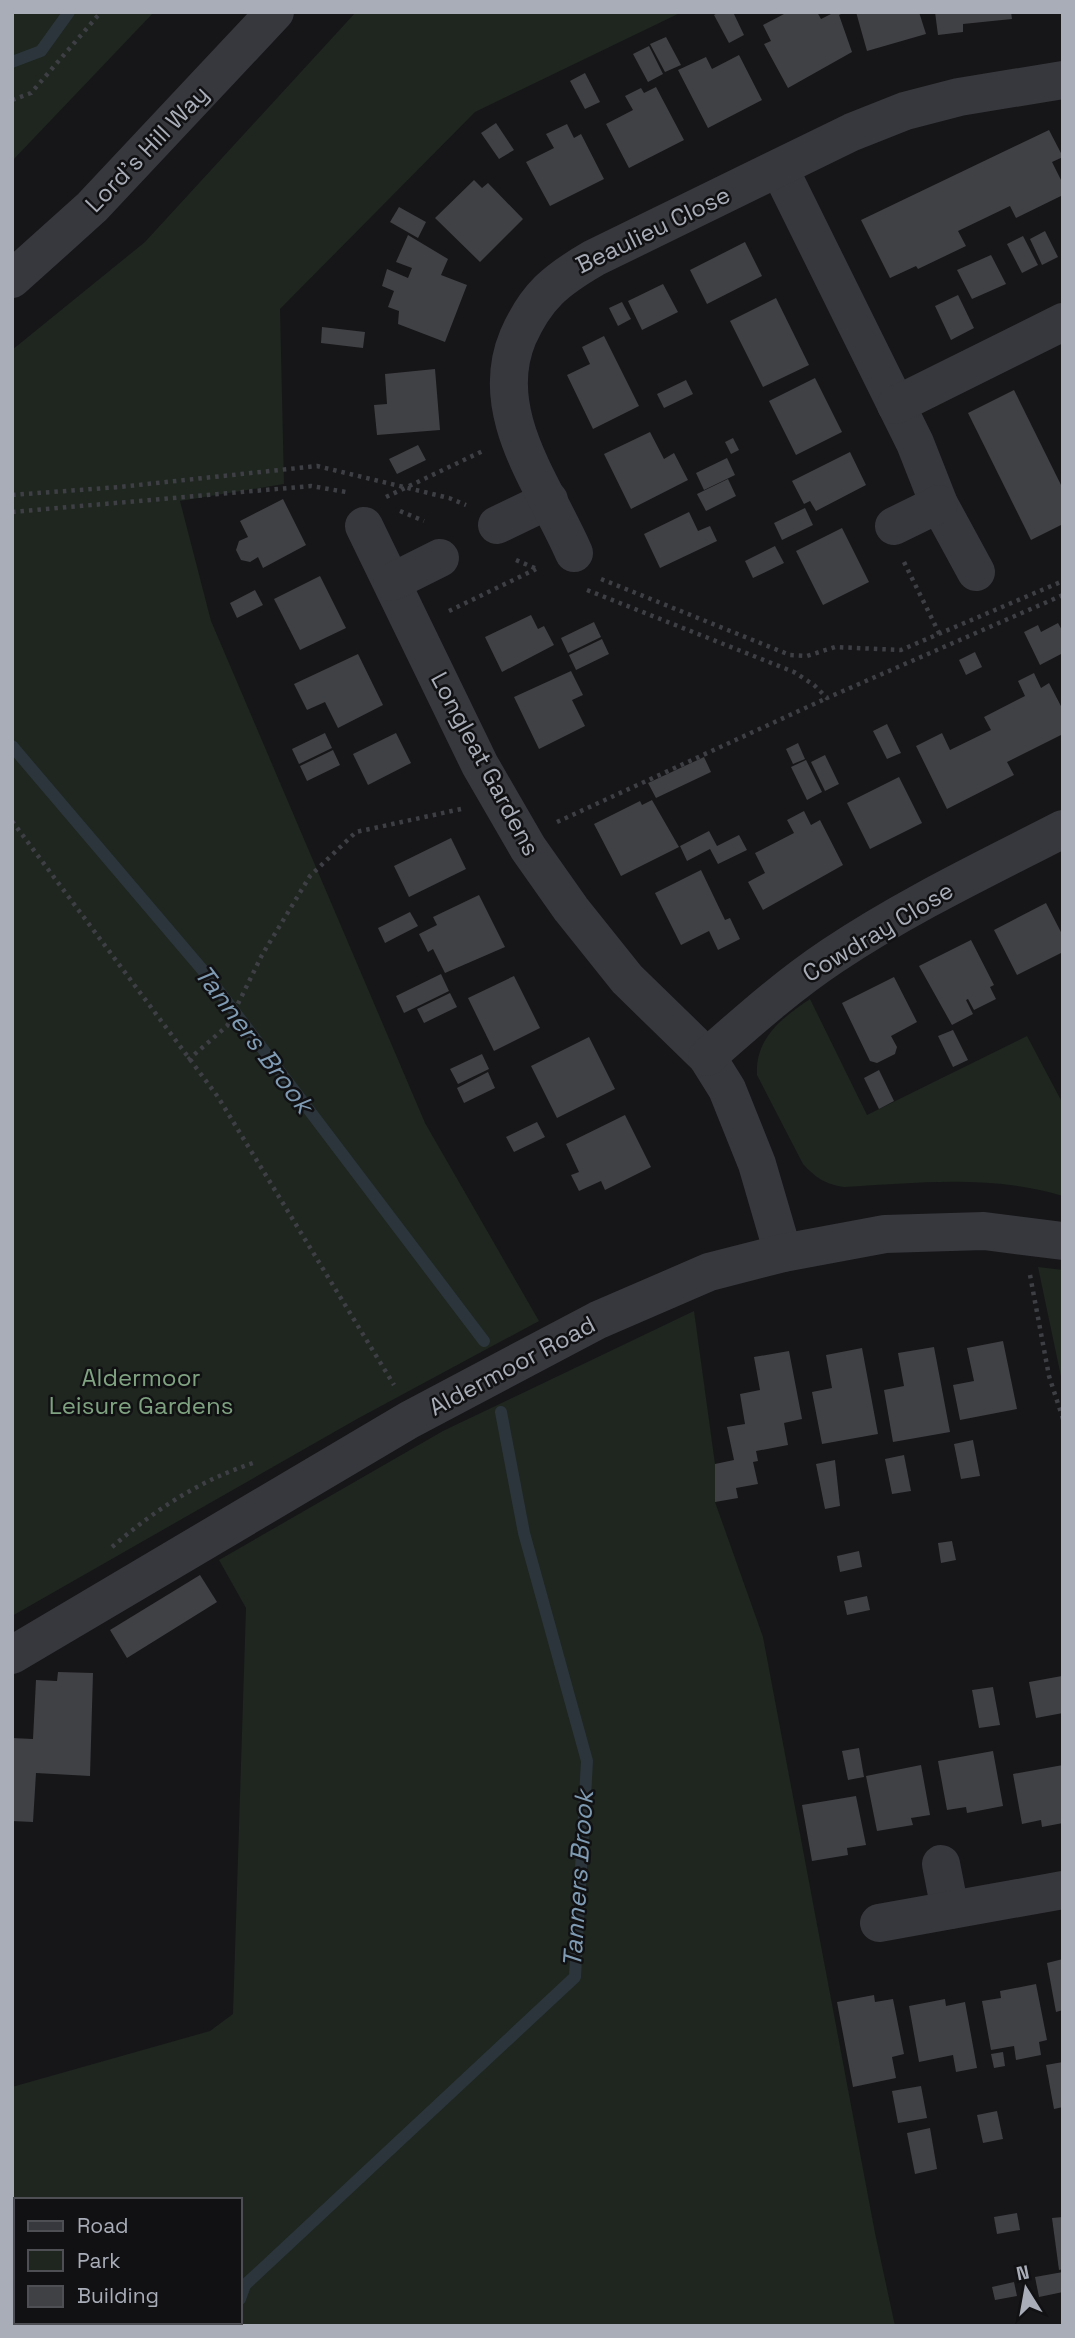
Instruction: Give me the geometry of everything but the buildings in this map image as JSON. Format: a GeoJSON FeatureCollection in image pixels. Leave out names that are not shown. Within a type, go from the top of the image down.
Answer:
{"type":"FeatureCollection","features":[{"type":"Feature","properties":{"kind":"street","name":"Lord's Hill Way"},"geometry":{"type":"LineString","coordinates":[[12,279],[92,208],[275,12]]}},
{"type":"Feature","properties":{"kind":"street","name":"Beaulieu Close"},"geometry":{"type":"LineString","coordinates":[[574,553],[518,434],[508,391],[509,366],[529,311],[544,293],[568,272],[594,258],[852,132],[905,111],[953,98],[1063,80]]}},
{"type":"Feature","properties":{"kind":"street"},"geometry":{"type":"LineString","coordinates":[[779,168],[896,405],[939,504],[976,572]]}},
{"type":"Feature","properties":{"kind":"street"},"geometry":{"type":"LineString","coordinates":[[896,405],[1063,322]]}},
{"type":"Feature","properties":{"kind":"street"},"geometry":{"type":"LineString","coordinates":[[497,526],[549,500]]}},
{"type":"Feature","properties":{"kind":"street"},"geometry":{"type":"LineString","coordinates":[[894,526],[939,504]]}},
{"type":"Feature","properties":{"kind":"street","name":"Longleat Gardens"},"geometry":{"type":"LineString","coordinates":[[364,526],[499,801],[522,839],[562,898],[627,979],[707,1057],[742,1121],[783,1253]]}},
{"type":"Feature","properties":{"kind":"street"},"geometry":{"type":"LineString","coordinates":[[392,582],[440,558]]}},
{"type":"Feature","properties":{"kind":"street","name":"Cowdray Close"},"geometry":{"type":"LineString","coordinates":[[707,1057],[783,991],[832,955],[905,910],[1063,829]]}},
{"type":"Feature","properties":{"kind":"street","name":"Aldermoor Road"},"geometry":{"type":"LineString","coordinates":[[12,1656],[409,1420],[598,1320],[709,1272],[783,1253],[885,1234],[984,1231],[1063,1241]]}},
{"type":"Feature","properties":{"kind":"street"},"geometry":{"type":"LineString","coordinates":[[941,1864],[950,1910]]}},
{"type":"Feature","properties":{"kind":"street"},"geometry":{"type":"LineString","coordinates":[[879,1923],[1063,1890]]}},
{"type":"Feature","properties":{"kind":"path"},"geometry":{"type":"LineString","coordinates":[[12,100],[31,93],[101,12]]}},
{"type":"Feature","properties":{"kind":"path"},"geometry":{"type":"LineString","coordinates":[[364,526],[379,502],[389,494],[518,434]]}},
{"type":"Feature","properties":{"kind":"path"},"geometry":{"type":"LineString","coordinates":[[894,526],[888,529],[940,635]]}},
{"type":"Feature","properties":{"kind":"path"},"geometry":{"type":"LineString","coordinates":[[414,628],[574,553],[598,552],[613,583]]}},
{"type":"Feature","properties":{"kind":"path"},"geometry":{"type":"LineString","coordinates":[[522,839],[827,698]]}},
{"type":"Feature","properties":{"kind":"path"},"geometry":{"type":"LineString","coordinates":[[188,1060],[227,1026],[262,955],[310,876],[356,832],[499,801]]}},
{"type":"Feature","properties":{"kind":"path"},"geometry":{"type":"LineString","coordinates":[[12,821],[225,1109],[397,1389],[409,1420]]}},
{"type":"Feature","properties":{"kind":"path"},"geometry":{"type":"LineString","coordinates":[[1022,1236],[1049,1376],[1063,1419]]}},
{"type":"Feature","properties":{"kind":"green space"},"geometry":{"type":"Polygon","coordinates":[[[12,12],[154,12],[12,161],[12,12]]]}},
{"type":"Feature","properties":{"kind":"green space","name":"Aldermoor Leisure Gardens"},"geometry":{"type":"Polygon","coordinates":[[[356,12],[682,12],[475,112],[280,309],[284,484],[180,501],[211,621],[425,1123],[539,1321],[357,1419],[12,1616],[12,350],[145,242],[356,12]]]}},
{"type":"Feature","properties":{"kind":"green space"},"geometry":{"type":"Polygon","coordinates":[[[810,999],[867,1115],[1027,1036],[1063,1104],[1063,1196],[1036,1189],[982,1182],[844,1187],[817,1177],[803,1164],[757,1075],[760,1050],[772,1030],[810,999]]]}},
{"type":"Feature","properties":{"kind":"green space"},"geometry":{"type":"Polygon","coordinates":[[[1038,1267],[1063,1270],[1063,1386],[1038,1267]]]}},
{"type":"Feature","properties":{"kind":"green space"},"geometry":{"type":"Polygon","coordinates":[[[694,1311],[715,1464],[715,1502],[763,1637],[875,2233],[895,2326],[12,2326],[12,2087],[210,2031],[233,2014],[246,1608],[219,1560],[443,1431],[694,1311]]]}},
{"type":"Feature","properties":{"kind":"waterway"},"geometry":{"type":"LineString","coordinates":[[12,62],[41,51],[69,12]]}},
{"type":"Feature","properties":{"kind":"waterway","name":"Tanners Brook"},"geometry":{"type":"LineString","coordinates":[[12,746],[206,974],[484,1341]]}},
{"type":"Feature","properties":{"kind":"waterway","name":"Tanners Brook"},"geometry":{"type":"LineString","coordinates":[[242,2293],[245,2285],[575,1977],[587,1761],[524,1533],[501,1412]]}}]}
